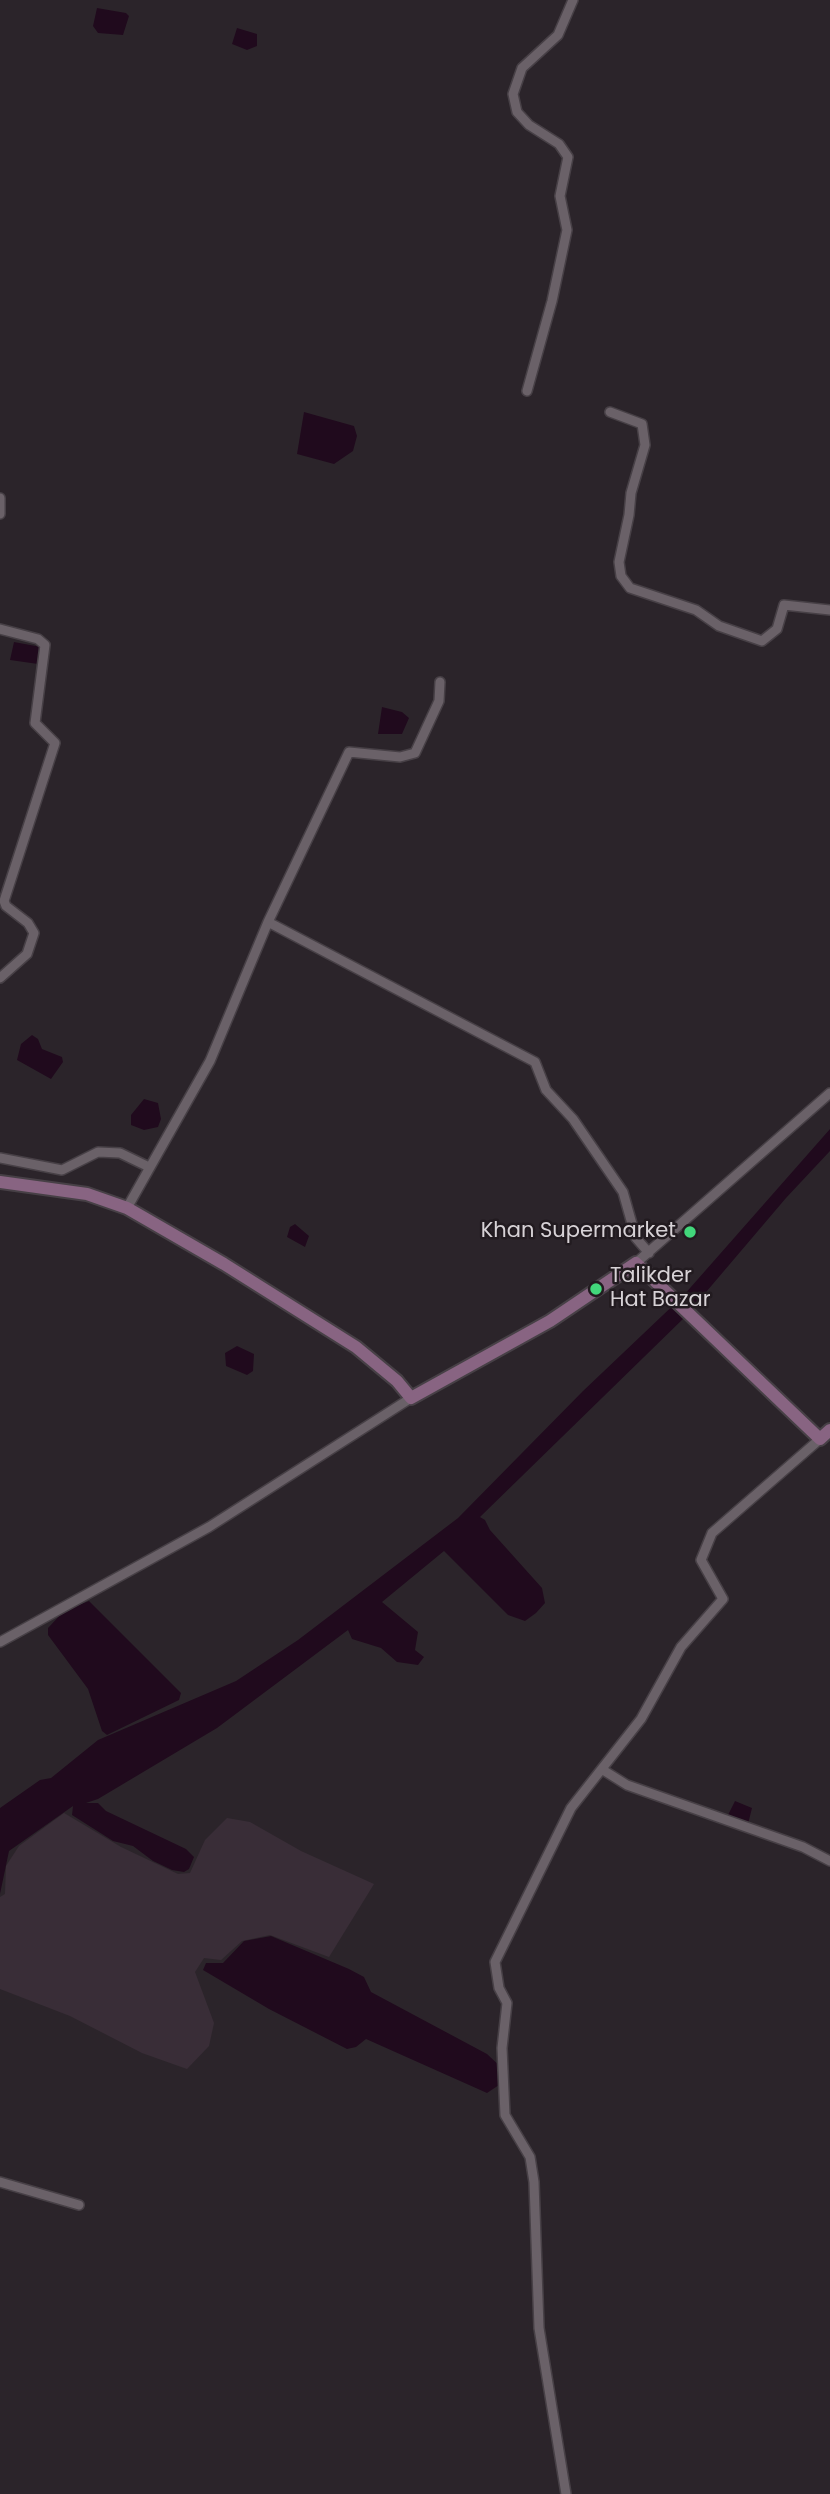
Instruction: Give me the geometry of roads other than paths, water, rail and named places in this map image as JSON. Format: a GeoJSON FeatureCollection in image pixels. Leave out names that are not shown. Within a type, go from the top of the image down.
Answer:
{"type":"FeatureCollection","features":[{"type":"Feature","properties":{"kind":"main road"},"geometry":{"type":"LineString","coordinates":[[0,1182],[87,1194],[127,1208],[224,1264],[356,1347],[397,1381],[411,1398],[550,1321],[636,1263],[820,1439],[830,1430]]}},
{"type":"Feature","properties":{"kind":"street"},"geometry":{"type":"LineString","coordinates":[[527,391],[552,301],[567,230],[560,196],[568,157],[559,144],[529,125],[517,112],[513,94],[522,68],[558,35],[573,0]]}},
{"type":"Feature","properties":{"kind":"street"},"geometry":{"type":"LineString","coordinates":[[610,412],[642,424],[645,445],[631,493],[619,562],[621,576],[631,588],[696,610],[719,626],[762,641],[777,629],[784,605],[830,610]]}},
{"type":"Feature","properties":{"kind":"street"},"geometry":{"type":"LineString","coordinates":[[0,498],[0,514]]}},
{"type":"Feature","properties":{"kind":"street"},"geometry":{"type":"LineString","coordinates":[[0,629],[38,639],[45,645],[35,723],[55,743],[4,901],[6,906],[28,923],[34,933],[27,954],[0,978]]}},
{"type":"Feature","properties":{"kind":"street"},"geometry":{"type":"LineString","coordinates":[[127,1208],[209,1061],[268,922],[349,752],[400,757],[415,753],[439,701],[440,682]]}},
{"type":"Feature","properties":{"kind":"street"},"geometry":{"type":"LineString","coordinates":[[268,922],[535,1062],[546,1090],[573,1119],[623,1192],[636,1238],[649,1253]]}},
{"type":"Feature","properties":{"kind":"street"},"geometry":{"type":"LineString","coordinates":[[636,1263],[830,1093]]}},
{"type":"Feature","properties":{"kind":"street"},"geometry":{"type":"LineString","coordinates":[[0,1158],[62,1170],[99,1152],[120,1153],[149,1167]]}},
{"type":"Feature","properties":{"kind":"street"},"geometry":{"type":"LineString","coordinates":[[0,1642],[209,1527],[411,1398]]}},
{"type":"Feature","properties":{"kind":"street"},"geometry":{"type":"LineString","coordinates":[[566,2494],[539,2328],[534,2182],[530,2157],[505,2115],[502,2048],[507,2003],[499,1988],[495,1962],[571,1808],[641,1719],[681,1647],[723,1599],[701,1560],[712,1533],[820,1439]]}},
{"type":"Feature","properties":{"kind":"street"},"geometry":{"type":"LineString","coordinates":[[603,1770],[627,1785],[803,1847],[830,1861]]}},
{"type":"Feature","properties":{"kind":"street"},"geometry":{"type":"LineString","coordinates":[[0,2182],[79,2205]]}},
{"type":"Feature","properties":{"kind":"place","name":"Khan Supermarket"},"geometry":{"type":"Point","coordinates":[690,1232]}},
{"type":"Feature","properties":{"kind":"place","name":"Talikder Hat Bazar"},"geometry":{"type":"Point","coordinates":[596,1289]}}]}
